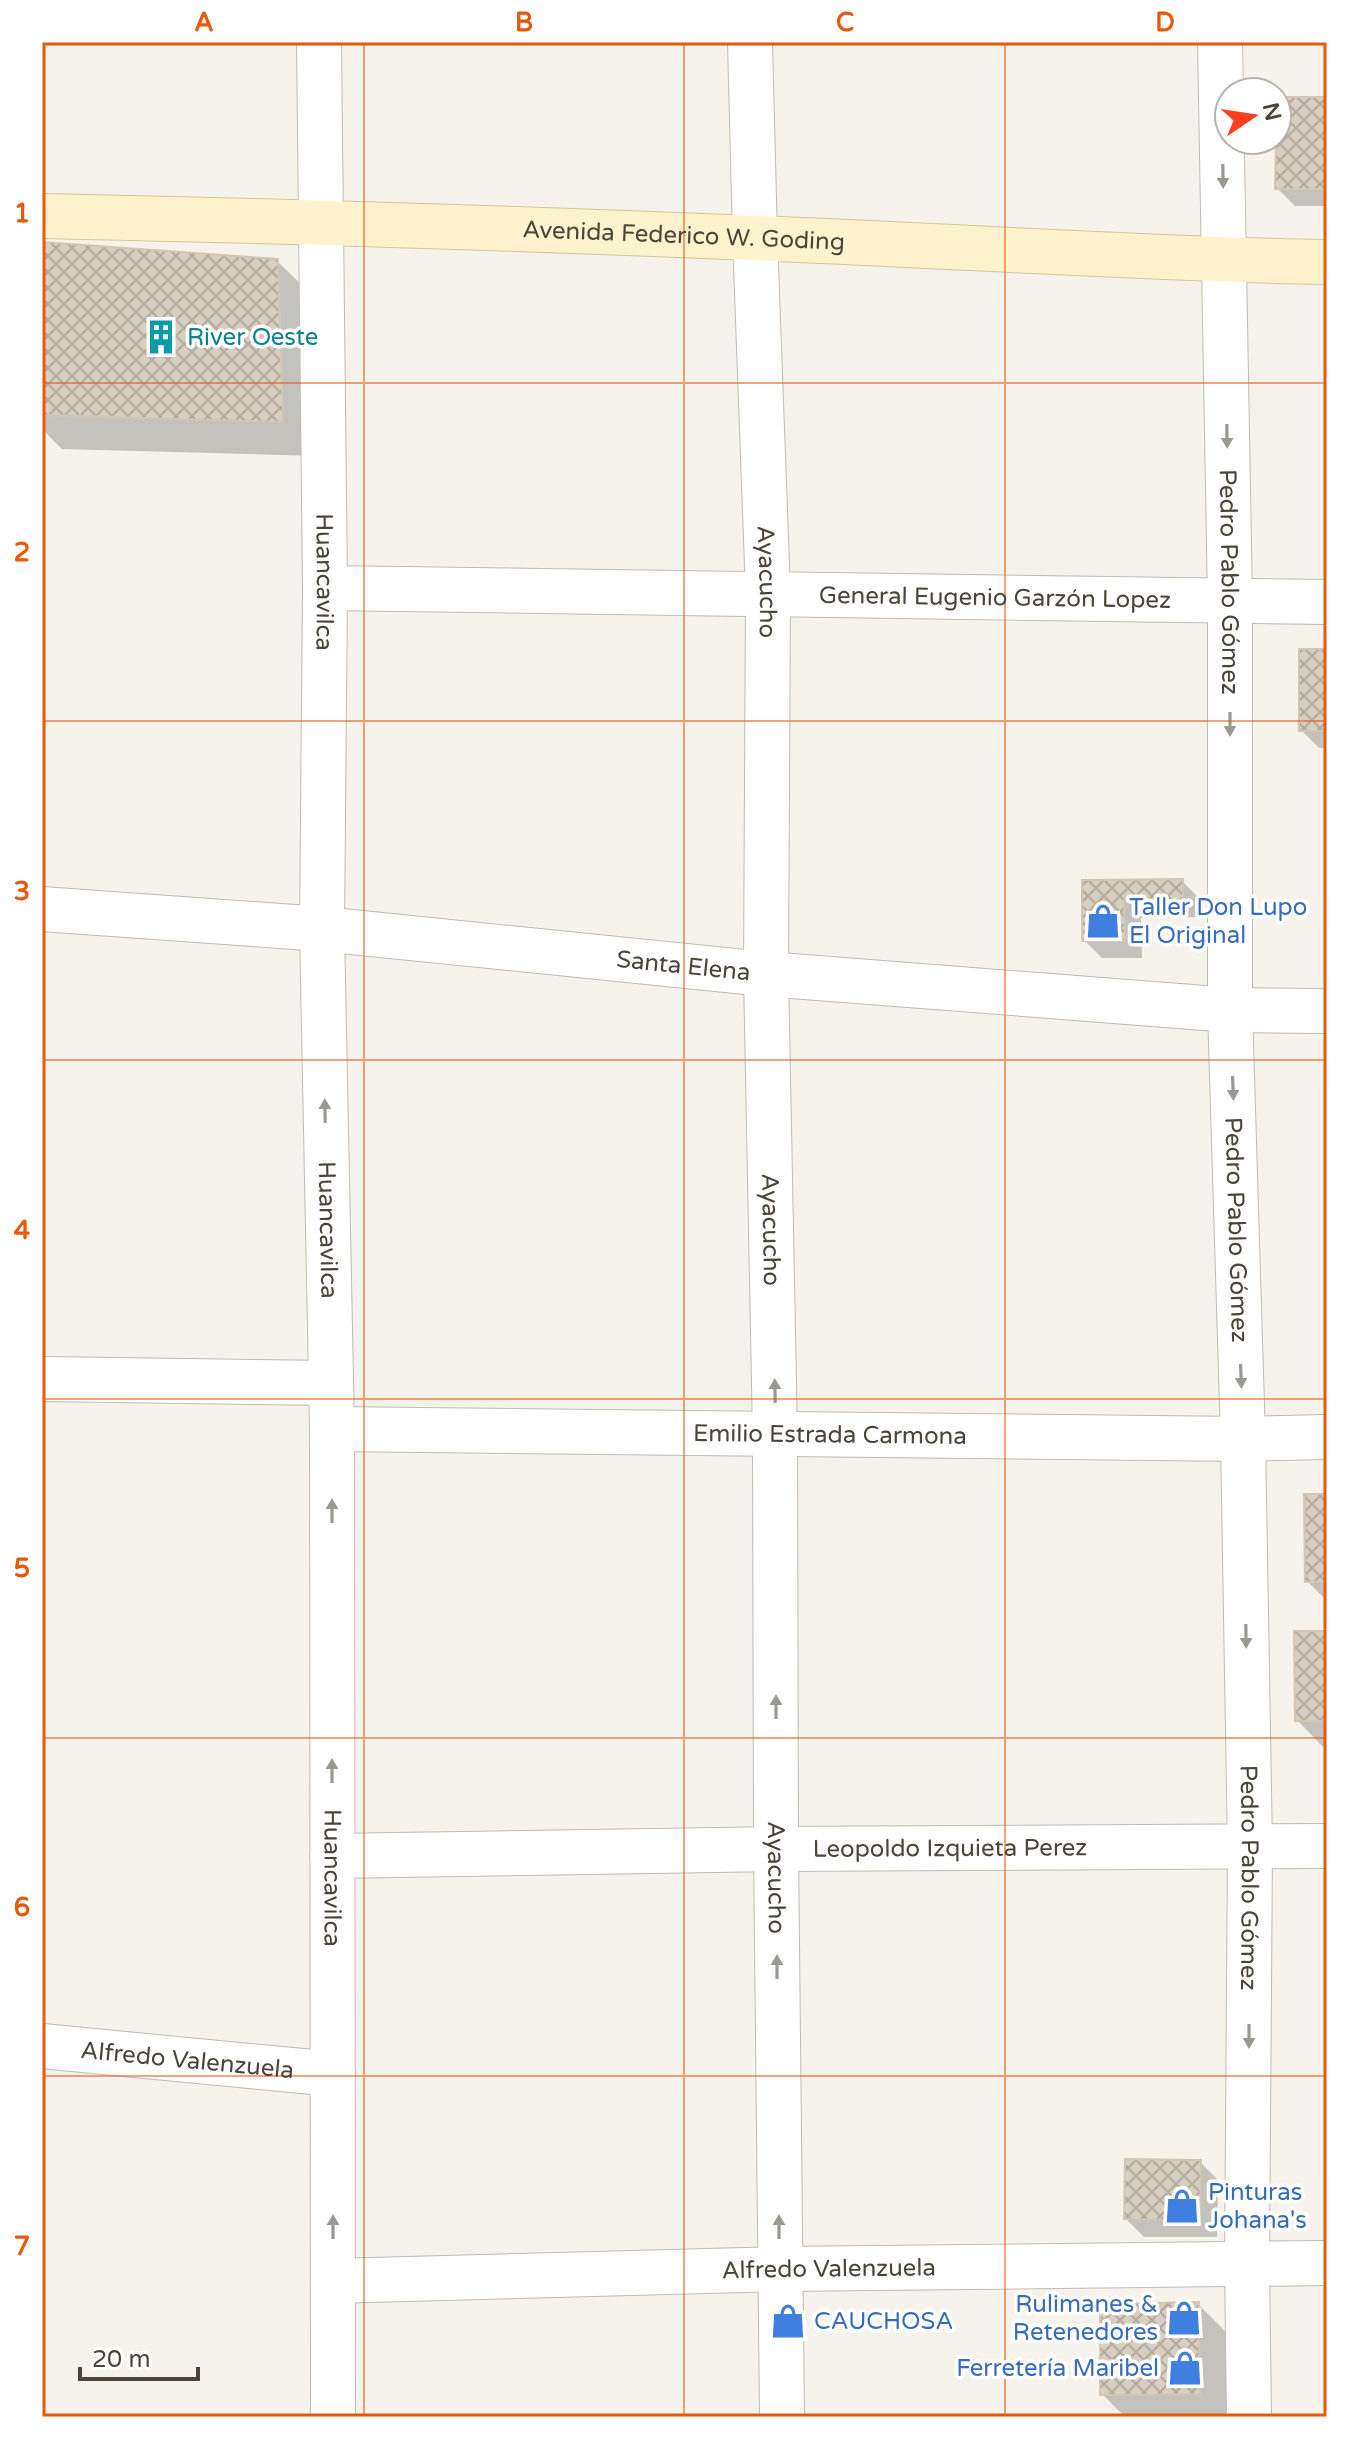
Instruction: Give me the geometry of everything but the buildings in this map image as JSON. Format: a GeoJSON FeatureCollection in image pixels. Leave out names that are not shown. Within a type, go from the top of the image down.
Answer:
{"type":"FeatureCollection","features":[{"type":"Feature","properties":{"kind":"street","name":"Huancavilca"},"geometry":{"type":"LineString","coordinates":[[319,42],[325,588],[322,929],[332,1429],[333,2417]]}},
{"type":"Feature","properties":{"kind":"street","name":"Ayacucho"},"geometry":{"type":"LineString","coordinates":[[750,42],[768,593],[766,974],[775,1434],[782,2417]]}},
{"type":"Feature","properties":{"kind":"street","name":"Pedro Pablo Gómez"},"geometry":{"type":"LineString","coordinates":[[1220,42],[1230,601],[1230,1010],[1243,1439],[1250,1848],[1249,2417]]}},
{"type":"Feature","properties":{"kind":"street","name":"Avenida Federico W. Goding"},"geometry":{"type":"LineString","coordinates":[[42,216],[322,222],[1327,262]]}},
{"type":"Feature","properties":{"kind":"street","name":"General Eugenio Garzón Lopez"},"geometry":{"type":"LineString","coordinates":[[325,588],[1327,602]]}},
{"type":"Feature","properties":{"kind":"street","name":"Santa Elena"},"geometry":{"type":"LineString","coordinates":[[42,909],[322,929],[766,974],[1230,1010],[1327,1011]]}},
{"type":"Feature","properties":{"kind":"street"},"geometry":{"type":"LineString","coordinates":[[42,1379],[331,1383]]}},
{"type":"Feature","properties":{"kind":"street","name":"Emilio Estrada Carmona"},"geometry":{"type":"LineString","coordinates":[[332,1429],[1243,1439],[1327,1437]]}},
{"type":"Feature","properties":{"kind":"street","name":"Leopoldo Izquieta Perez"},"geometry":{"type":"LineString","coordinates":[[332,1856],[776,1849],[1327,1846]]}},
{"type":"Feature","properties":{"kind":"street","name":"Alfredo Valenzuela"},"geometry":{"type":"LineString","coordinates":[[42,2046],[333,2074]]}},
{"type":"Feature","properties":{"kind":"street","name":"Alfredo Valenzuela"},"geometry":{"type":"LineString","coordinates":[[333,2281],[780,2269],[1327,2263]]}},
{"type":"Feature","properties":{"kind":"place","name":"River Oeste"},"geometry":{"type":"Point","coordinates":[161,337]}},
{"type":"Feature","properties":{"kind":"place","name":"Taller Don Lupo El Original"},"geometry":{"type":"Point","coordinates":[1103,921]}},
{"type":"Feature","properties":{"kind":"place","name":"Pinturas Johana's"},"geometry":{"type":"Point","coordinates":[1182,2206]}},
{"type":"Feature","properties":{"kind":"place","name":"Rulimanes & Retenedores"},"geometry":{"type":"Point","coordinates":[1184,2318]}},
{"type":"Feature","properties":{"kind":"place","name":"CAUCHOSA"},"geometry":{"type":"Point","coordinates":[788,2321]}},
{"type":"Feature","properties":{"kind":"place","name":"Ferretería Maribel"},"geometry":{"type":"Point","coordinates":[1185,2368]}}]}
